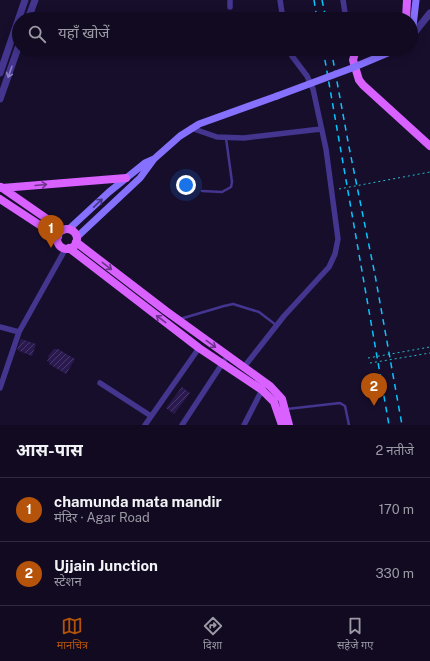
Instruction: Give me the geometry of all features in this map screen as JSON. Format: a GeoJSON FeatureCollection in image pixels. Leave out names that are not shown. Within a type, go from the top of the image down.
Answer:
{"type":"FeatureCollection","features":[{"type":"Feature","properties":{"kind":"main road"},"geometry":{"type":"LineString","coordinates":[[406,12],[407,0]]}},
{"type":"Feature","properties":{"kind":"main road"},"geometry":{"type":"LineString","coordinates":[[415,12],[416,0]]}},
{"type":"Feature","properties":{"kind":"main road"},"geometry":{"type":"LineString","coordinates":[[353,56],[353,60],[359,80],[430,146]]}},
{"type":"Feature","properties":{"kind":"main road"},"geometry":{"type":"LineString","coordinates":[[67,248],[72,247],[76,240],[140,178],[154,159],[191,128],[352,68],[379,56]]}},
{"type":"Feature","properties":{"kind":"main road"},"geometry":{"type":"LineString","coordinates":[[58,237],[145,162],[154,159]]}},
{"type":"Feature","properties":{"kind":"main road"},"geometry":{"type":"LineString","coordinates":[[1,187],[126,178]]}},
{"type":"Feature","properties":{"kind":"main road"},"geometry":{"type":"LineString","coordinates":[[1,187],[66,230],[75,233],[76,240],[178,320],[275,390],[282,399],[282,425]]}},
{"type":"Feature","properties":{"kind":"main road"},"geometry":{"type":"LineString","coordinates":[[0,199],[58,237],[59,243],[199,348],[262,390],[282,410],[289,425]]}},
{"type":"Feature","properties":{"kind":"street"},"geometry":{"type":"LineString","coordinates":[[21,12],[25,0]]}},
{"type":"Feature","properties":{"kind":"street"},"geometry":{"type":"LineString","coordinates":[[31,12],[35,0]]}},
{"type":"Feature","properties":{"kind":"street"},"geometry":{"type":"LineString","coordinates":[[230,0],[230,7]]}},
{"type":"Feature","properties":{"kind":"street"},"geometry":{"type":"LineString","coordinates":[[280,0],[283,12]]}},
{"type":"Feature","properties":{"kind":"street"},"geometry":{"type":"LineString","coordinates":[[343,0],[345,12]]}},
{"type":"Feature","properties":{"kind":"street"},"geometry":{"type":"LineString","coordinates":[[418,28],[430,13]]}},
{"type":"Feature","properties":{"kind":"street"},"geometry":{"type":"LineString","coordinates":[[0,73],[12,37]]}},
{"type":"Feature","properties":{"kind":"street"},"geometry":{"type":"LineString","coordinates":[[0,99],[15,56]]}},
{"type":"Feature","properties":{"kind":"street"},"geometry":{"type":"LineString","coordinates":[[244,367],[276,326],[329,267],[336,254],[338,239],[326,149],[313,88],[307,76],[292,56]]}},
{"type":"Feature","properties":{"kind":"street"},"geometry":{"type":"LineString","coordinates":[[191,128],[217,137],[226,138],[244,138],[321,129]]}},
{"type":"Feature","properties":{"kind":"street"},"geometry":{"type":"LineString","coordinates":[[0,388],[19,332],[67,248]]}},
{"type":"Feature","properties":{"kind":"street"},"geometry":{"type":"LineString","coordinates":[[0,327],[19,332]]}},
{"type":"Feature","properties":{"kind":"street"},"geometry":{"type":"LineString","coordinates":[[145,425],[199,348]]}},
{"type":"Feature","properties":{"kind":"street"},"geometry":{"type":"LineString","coordinates":[[182,425],[227,355]]}},
{"type":"Feature","properties":{"kind":"street"},"geometry":{"type":"LineString","coordinates":[[100,383],[151,416]]}},
{"type":"Feature","properties":{"kind":"street"},"geometry":{"type":"LineString","coordinates":[[244,425],[262,390]]}},
{"type":"Feature","properties":{"kind":"lane"},"geometry":{"type":"LineString","coordinates":[[202,191],[222,192],[231,187],[232,182],[226,138]]}},
{"type":"Feature","properties":{"kind":"lane"},"geometry":{"type":"LineString","coordinates":[[178,320],[233,304],[259,312],[276,326]]}},
{"type":"Feature","properties":{"kind":"lane"},"geometry":{"type":"LineString","coordinates":[[282,410],[340,402],[345,406],[349,425]]}},
{"type":"Feature","properties":{"kind":"path"},"geometry":{"type":"LineString","coordinates":[[339,189],[430,172]]}},
{"type":"Feature","properties":{"kind":"path"},"geometry":{"type":"LineString","coordinates":[[368,358],[430,347]]}},
{"type":"Feature","properties":{"kind":"path"},"geometry":{"type":"LineString","coordinates":[[370,363],[430,353]]}},
{"type":"Feature","properties":{"kind":"building"},"geometry":{"type":"Polygon","coordinates":[[[21,339],[36,344],[32,356],[17,350],[21,339]]]}},
{"type":"Feature","properties":{"kind":"building"},"geometry":{"type":"Polygon","coordinates":[[[54,349],[58,349],[75,359],[66,374],[49,364],[50,363],[47,361],[49,358],[48,356],[54,349]]]}},
{"type":"Feature","properties":{"kind":"building"},"geometry":{"type":"Polygon","coordinates":[[[182,387],[190,393],[174,414],[166,408],[182,387]]]}},
{"type":"Feature","properties":{"kind":"railway"},"geometry":{"type":"LineString","coordinates":[[314,0],[316,12]]}},
{"type":"Feature","properties":{"kind":"railway"},"geometry":{"type":"LineString","coordinates":[[322,0],[325,12]]}},
{"type":"Feature","properties":{"kind":"railway"},"geometry":{"type":"LineString","coordinates":[[324,56],[389,425]]}},
{"type":"Feature","properties":{"kind":"railway"},"geometry":{"type":"LineString","coordinates":[[332,56],[375,275],[402,425]]}},
{"type":"Feature","properties":{"kind":"place","name":"chamunda mata mandir"},"geometry":{"type":"Point","coordinates":[51,248]}},
{"type":"Feature","properties":{"kind":"place","name":"Ujjain Junction"},"geometry":{"type":"Point","coordinates":[374,406]}}]}
